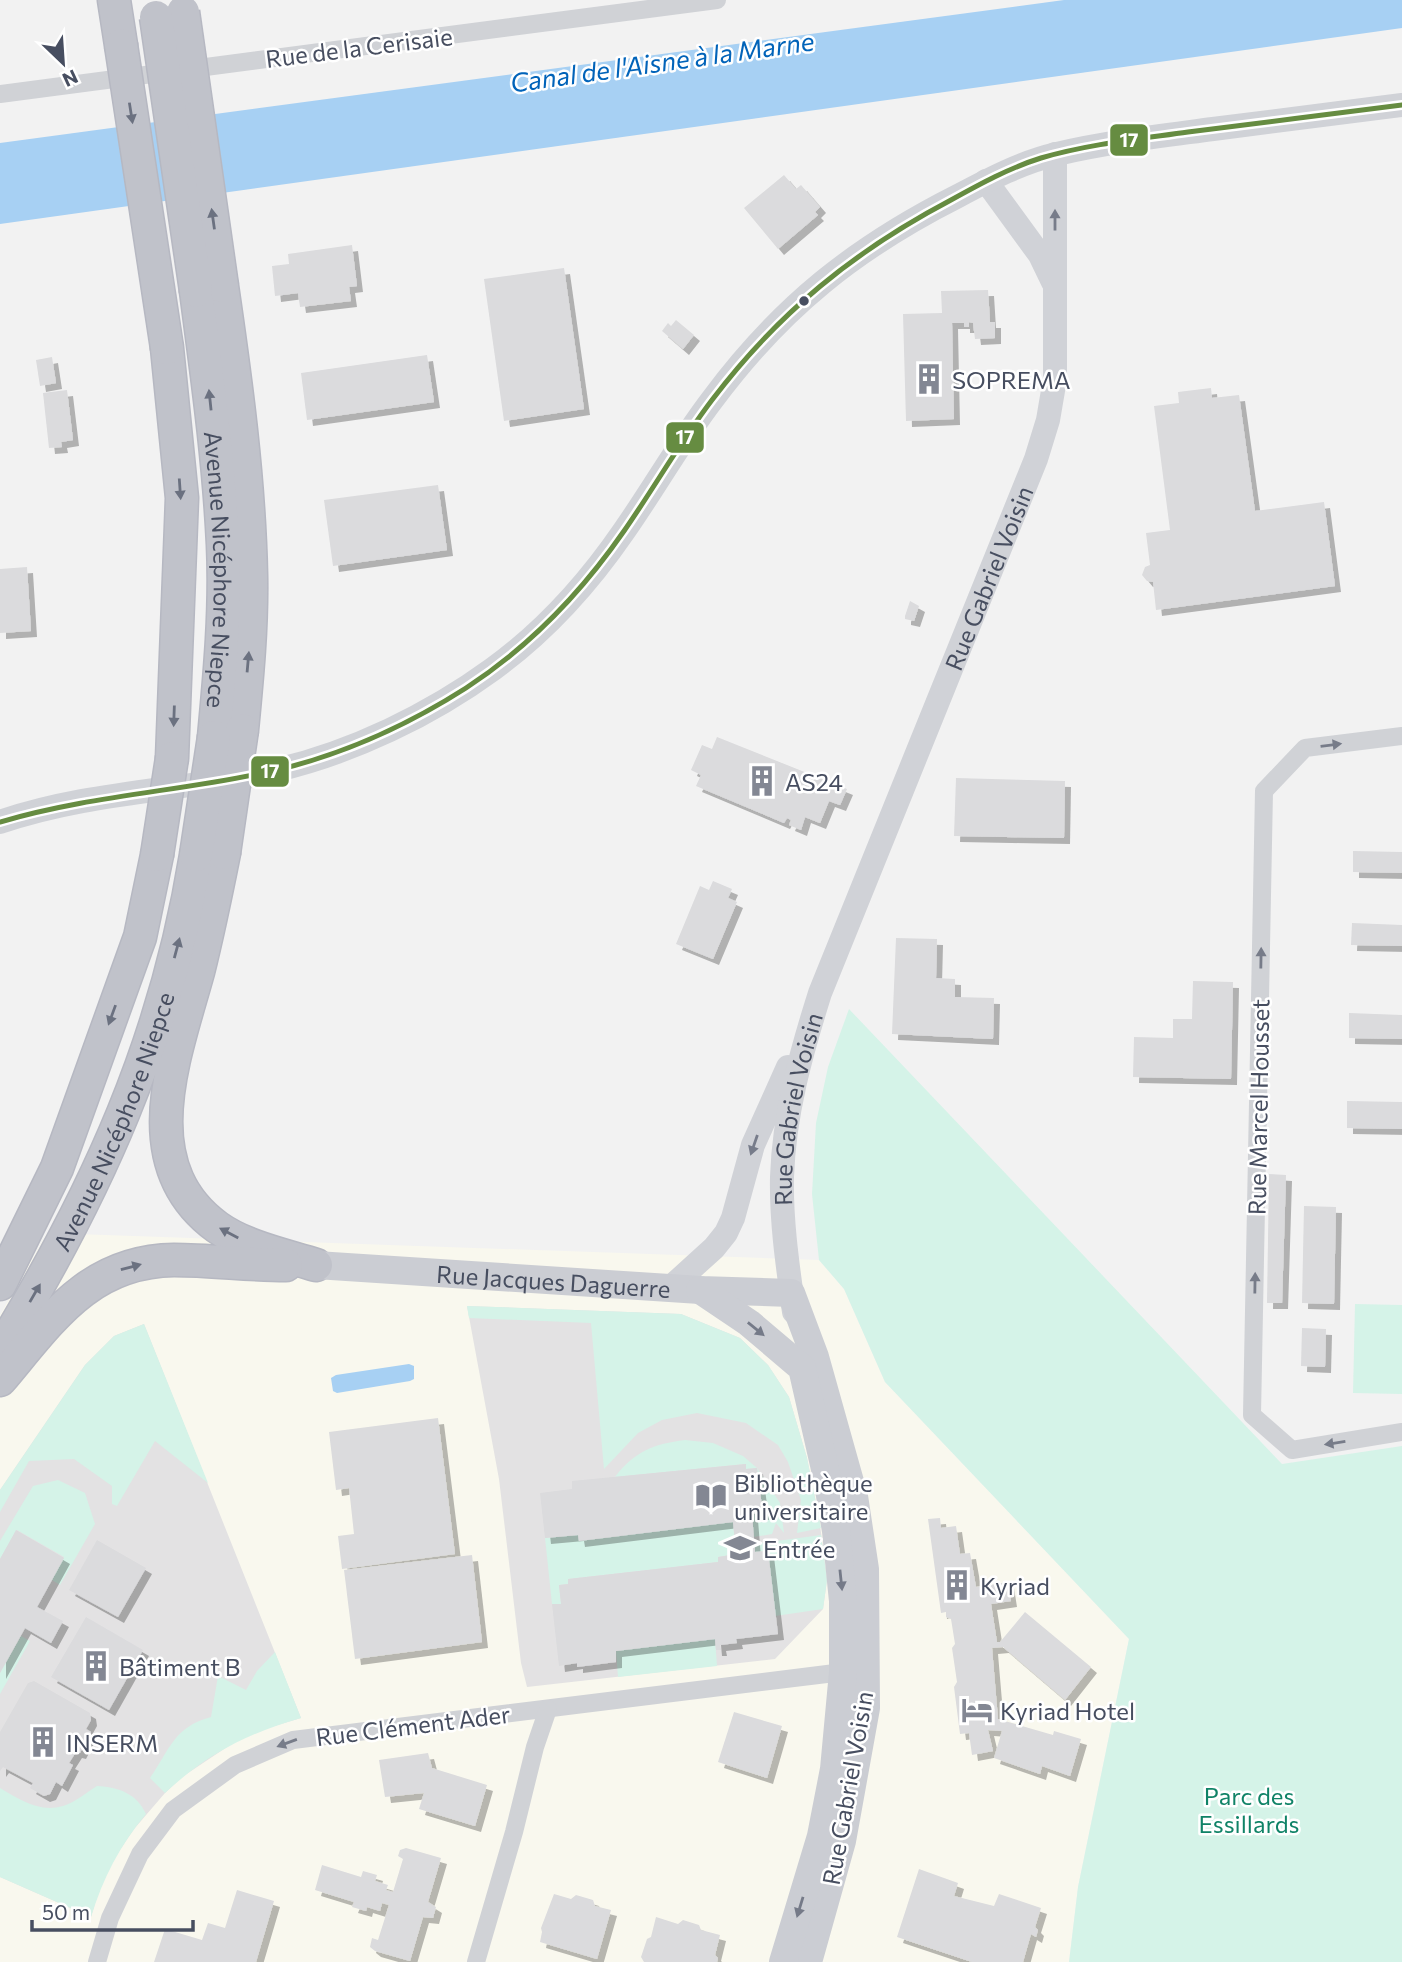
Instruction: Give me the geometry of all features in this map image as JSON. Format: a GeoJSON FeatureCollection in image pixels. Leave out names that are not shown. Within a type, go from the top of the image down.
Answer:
{"type":"FeatureCollection","features":[{"type":"Feature","properties":{"kind":"highway","name":"Avenue Nicéphore Niepce"},"geometry":{"type":"LineString","coordinates":[[0,1284],[57,1168],[140,937],[157,855],[172,758],[181,498],[167,348],[114,0]]}},
{"type":"Feature","properties":{"kind":"highway","name":"Avenue Nicéphore Niepce"},"geometry":{"type":"LineString","coordinates":[[0,1351],[55,1259],[116,1135],[157,1023],[181,935],[210,854],[228,734],[250,646],[248,509],[235,377],[209,288],[169,7]]}},
{"type":"Feature","properties":{"kind":"highway"},"geometry":{"type":"LineString","coordinates":[[210,854],[208,934],[172,1067],[166,1111],[168,1153],[176,1180],[183,1192],[217,1227],[239,1239],[316,1265]]}},
{"type":"Feature","properties":{"kind":"highway"},"geometry":{"type":"LineString","coordinates":[[0,1251],[57,1168]]}},
{"type":"Feature","properties":{"kind":"highway"},"geometry":{"type":"LineString","coordinates":[[0,1380],[58,1310],[87,1286],[121,1269],[172,1260],[255,1265],[316,1265]]}},
{"type":"Feature","properties":{"kind":"main road","name":"Rue Jacques Daguerre"},"geometry":{"type":"LineString","coordinates":[[316,1265],[700,1290],[791,1293]]}},
{"type":"Feature","properties":{"kind":"main road"},"geometry":{"type":"LineString","coordinates":[[700,1290],[749,1323],[802,1368],[836,1531],[843,1601],[843,1672],[834,1769],[821,1836],[783,1962]]}},
{"type":"Feature","properties":{"kind":"main road","name":"Rue Gabriel Voisin"},"geometry":{"type":"LineString","coordinates":[[791,1293],[815,1357],[854,1496],[866,1569],[866,1708],[842,1841],[808,1962]]}},
{"type":"Feature","properties":{"kind":"street","name":"Rue de la Cerisaie"},"geometry":{"type":"LineString","coordinates":[[0,94],[717,0]]}},
{"type":"Feature","properties":{"kind":"street"},"geometry":{"type":"LineString","coordinates":[[0,822],[72,801],[280,769],[335,752],[392,728],[476,680],[548,622],[593,573],[625,530],[711,400],[772,328],[816,286],[859,253],[900,225],[986,181],[1055,154],[1172,135],[1402,105]]}},
{"type":"Feature","properties":{"kind":"street","name":"Rue Gabriel Voisin"},"geometry":{"type":"LineString","coordinates":[[791,1293],[782,1178],[794,1082],[820,993],[1036,459],[1048,420],[1055,379],[1055,154]]}},
{"type":"Feature","properties":{"kind":"street","name":"Rue Gabriel Voisin"},"geometry":{"type":"LineString","coordinates":[[986,181],[1040,255],[1055,285]]}},
{"type":"Feature","properties":{"kind":"street","name":"Rue Marcel Housset"},"geometry":{"type":"LineString","coordinates":[[1402,736],[1304,748],[1264,792],[1252,1415],[1293,1450],[1402,1432]]}},
{"type":"Feature","properties":{"kind":"street"},"geometry":{"type":"LineString","coordinates":[[671,1287],[714,1248],[726,1233],[737,1207],[753,1145],[820,993]]}},
{"type":"Feature","properties":{"kind":"street"},"geometry":{"type":"LineString","coordinates":[[791,1293],[802,1368]]}},
{"type":"Feature","properties":{"kind":"street","name":"Rue Clément Ader"},"geometry":{"type":"LineString","coordinates":[[97,1962],[110,1918],[140,1854],[173,1810],[235,1765],[293,1740],[843,1672]]}},
{"type":"Feature","properties":{"kind":"street"},"geometry":{"type":"LineString","coordinates":[[476,1962],[548,1709]]}},
{"type":"Feature","properties":{"kind":"shaded area"},"geometry":{"type":"Polygon","coordinates":[[[47,1233],[819,1260],[844,1289],[885,1382],[1129,1639],[1078,1887],[1069,1962],[0,1962],[0,1315],[47,1233]]]}},
{"type":"Feature","properties":{"kind":"shaded area"},"geometry":{"type":"Polygon","coordinates":[[[467,1306],[681,1314],[740,1338],[768,1365],[789,1397],[807,1458],[819,1517],[827,1580],[823,1609],[775,1659],[527,1687],[521,1663],[499,1479],[467,1306]]]}},
{"type":"Feature","properties":{"kind":"shaded area"},"geometry":{"type":"Polygon","coordinates":[[[144,1324],[301,1718],[261,1730],[233,1743],[182,1777],[165,1793],[134,1829],[111,1863],[91,1917],[0,1877],[0,1490],[85,1365],[114,1336],[144,1324]]]}},
{"type":"Feature","properties":{"kind":"green space","name":"Parc des Essillards"},"geometry":{"type":"Polygon","coordinates":[[[849,1009],[1282,1464],[1402,1446],[1402,1962],[1069,1962],[1078,1887],[1129,1639],[885,1382],[844,1289],[819,1260],[812,1194],[816,1123],[828,1067],[849,1009]]]}},
{"type":"Feature","properties":{"kind":"green space"},"geometry":{"type":"Polygon","coordinates":[[[1355,1304],[1402,1305],[1402,1394],[1353,1393],[1355,1304]]]}},
{"type":"Feature","properties":{"kind":"green space"},"geometry":{"type":"Polygon","coordinates":[[[467,1306],[681,1314],[740,1338],[768,1365],[789,1397],[807,1458],[821,1528],[797,1533],[801,1500],[788,1462],[778,1445],[746,1423],[697,1413],[662,1420],[638,1433],[604,1469],[591,1323],[469,1318],[467,1306]]]}},
{"type":"Feature","properties":{"kind":"green space"},"geometry":{"type":"Polygon","coordinates":[[[144,1324],[208,1483],[155,1441],[117,1506],[112,1504],[112,1486],[74,1459],[29,1461],[0,1512],[0,1490],[85,1365],[114,1336],[144,1324]]]}},
{"type":"Feature","properties":{"kind":"green space"},"geometry":{"type":"Polygon","coordinates":[[[685,1440],[713,1443],[743,1456],[757,1468],[746,1469],[745,1464],[615,1477],[630,1461],[646,1450],[685,1440]]]}},
{"type":"Feature","properties":{"kind":"green space"},"geometry":{"type":"Polygon","coordinates":[[[757,1468],[780,1503],[784,1533],[776,1523],[772,1534],[754,1537],[752,1514],[763,1513],[757,1468]]]}},
{"type":"Feature","properties":{"kind":"green space"},"geometry":{"type":"Polygon","coordinates":[[[58,1480],[85,1493],[95,1524],[60,1585],[52,1580],[64,1557],[17,1530],[0,1559],[0,1541],[33,1486],[58,1480]]]}},
{"type":"Feature","properties":{"kind":"green space"},"geometry":{"type":"Polygon","coordinates":[[[733,1522],[736,1554],[718,1557],[718,1562],[568,1579],[568,1584],[559,1585],[561,1604],[552,1604],[545,1538],[578,1535],[579,1541],[733,1522]]]}},
{"type":"Feature","properties":{"kind":"green space"},"geometry":{"type":"Polygon","coordinates":[[[821,1535],[827,1580],[823,1609],[775,1616],[768,1551],[755,1552],[755,1544],[821,1535]]]}},
{"type":"Feature","properties":{"kind":"green space"},"geometry":{"type":"Polygon","coordinates":[[[21,1636],[30,1641],[0,1694],[0,1673],[21,1636]]]}},
{"type":"Feature","properties":{"kind":"green space"},"geometry":{"type":"Polygon","coordinates":[[[715,1639],[717,1666],[618,1677],[616,1651],[715,1639]]]}},
{"type":"Feature","properties":{"kind":"green space"},"geometry":{"type":"Polygon","coordinates":[[[275,1652],[301,1718],[262,1731],[228,1747],[196,1767],[165,1793],[150,1778],[181,1733],[199,1721],[211,1717],[218,1676],[246,1690],[257,1671],[275,1652]]]}},
{"type":"Feature","properties":{"kind":"green space"},"geometry":{"type":"Polygon","coordinates":[[[97,1786],[126,1793],[138,1801],[146,1814],[113,1862],[91,1917],[0,1877],[0,1788],[30,1804],[54,1808],[72,1802],[97,1786]]]}},
{"type":"Feature","properties":{"kind":"water","name":"Canal de l'Aisne à la Marne"},"geometry":{"type":"Polygon","coordinates":[[[1064,0],[1402,0],[1402,28],[0,224],[0,143],[1064,0]]]}},
{"type":"Feature","properties":{"kind":"water"},"geometry":{"type":"Polygon","coordinates":[[[409,1364],[414,1366],[414,1379],[410,1381],[337,1393],[333,1391],[331,1378],[336,1375],[409,1364]]]}},
{"type":"Feature","properties":{"kind":"building"},"geometry":{"type":"Polygon","coordinates":[[[784,175],[796,189],[801,185],[820,207],[815,212],[818,215],[778,249],[744,208],[784,175]]]}},
{"type":"Feature","properties":{"kind":"building"},"geometry":{"type":"Polygon","coordinates":[[[352,245],[357,286],[349,287],[351,301],[300,307],[298,293],[275,296],[272,266],[289,264],[288,254],[352,245]]]}},
{"type":"Feature","properties":{"kind":"building"},"geometry":{"type":"Polygon","coordinates":[[[564,268],[584,409],[504,421],[484,279],[564,268]]]}},
{"type":"Feature","properties":{"kind":"building","name":"SOPREMA"},"geometry":{"type":"Polygon","coordinates":[[[988,290],[990,322],[995,322],[995,338],[975,339],[973,323],[969,322],[969,327],[964,327],[964,323],[952,323],[954,419],[906,421],[903,314],[942,313],[941,291],[988,290]]]}},
{"type":"Feature","properties":{"kind":"building"},"geometry":{"type":"Polygon","coordinates":[[[676,320],[694,335],[683,349],[662,331],[668,323],[671,326],[676,320]]]}},
{"type":"Feature","properties":{"kind":"building"},"geometry":{"type":"Polygon","coordinates":[[[427,355],[434,402],[307,420],[301,373],[427,355]]]}},
{"type":"Feature","properties":{"kind":"building"},"geometry":{"type":"Polygon","coordinates":[[[52,357],[56,383],[40,386],[36,360],[52,357]]]}},
{"type":"Feature","properties":{"kind":"building"},"geometry":{"type":"Polygon","coordinates":[[[1211,388],[1212,398],[1239,395],[1255,511],[1324,502],[1335,586],[1156,610],[1153,582],[1147,581],[1142,575],[1145,567],[1150,565],[1146,533],[1170,530],[1154,406],[1179,403],[1178,392],[1211,388]]]}},
{"type":"Feature","properties":{"kind":"building"},"geometry":{"type":"Polygon","coordinates":[[[67,390],[73,440],[61,442],[62,447],[49,448],[43,393],[67,390]]]}},
{"type":"Feature","properties":{"kind":"building"},"geometry":{"type":"Polygon","coordinates":[[[438,485],[447,550],[333,566],[324,500],[438,485]]]}},
{"type":"Feature","properties":{"kind":"building"},"geometry":{"type":"Polygon","coordinates":[[[27,567],[31,631],[0,633],[0,569],[27,567]]]}},
{"type":"Feature","properties":{"kind":"building"},"geometry":{"type":"Polygon","coordinates":[[[910,601],[919,606],[914,621],[905,619],[910,601]]]}},
{"type":"Feature","properties":{"kind":"building","name":"AS24"},"geometry":{"type":"Polygon","coordinates":[[[717,737],[847,789],[840,805],[829,801],[820,823],[805,817],[801,830],[789,825],[791,820],[787,818],[784,823],[696,786],[701,775],[691,770],[702,745],[712,749],[717,737]]]}},
{"type":"Feature","properties":{"kind":"building"},"geometry":{"type":"Polygon","coordinates":[[[956,778],[1065,781],[1064,838],[954,836],[956,778]]]}},
{"type":"Feature","properties":{"kind":"building"},"geometry":{"type":"Polygon","coordinates":[[[1353,851],[1402,852],[1402,873],[1353,872],[1353,851]]]}},
{"type":"Feature","properties":{"kind":"building"},"geometry":{"type":"Polygon","coordinates":[[[713,881],[732,889],[728,898],[737,902],[713,959],[676,944],[700,886],[709,890],[713,881]]]}},
{"type":"Feature","properties":{"kind":"building"},"geometry":{"type":"Polygon","coordinates":[[[1352,923],[1402,925],[1402,946],[1351,945],[1352,923]]]}},
{"type":"Feature","properties":{"kind":"building"},"geometry":{"type":"Polygon","coordinates":[[[896,938],[937,939],[936,978],[955,979],[955,997],[994,998],[993,1039],[892,1034],[896,938]]]}},
{"type":"Feature","properties":{"kind":"building"},"geometry":{"type":"Polygon","coordinates":[[[1193,981],[1233,982],[1231,1079],[1133,1077],[1134,1037],[1173,1038],[1173,1019],[1192,1019],[1193,981]]]}},
{"type":"Feature","properties":{"kind":"building"},"geometry":{"type":"Polygon","coordinates":[[[1349,1013],[1402,1015],[1402,1039],[1349,1038],[1349,1013]]]}},
{"type":"Feature","properties":{"kind":"building"},"geometry":{"type":"Polygon","coordinates":[[[1347,1101],[1402,1102],[1402,1129],[1347,1128],[1347,1101]]]}},
{"type":"Feature","properties":{"kind":"building"},"geometry":{"type":"Polygon","coordinates":[[[1269,1174],[1286,1175],[1282,1303],[1267,1303],[1269,1174]]]}},
{"type":"Feature","properties":{"kind":"building"},"geometry":{"type":"Polygon","coordinates":[[[1304,1206],[1336,1207],[1334,1304],[1302,1303],[1304,1206]]]}},
{"type":"Feature","properties":{"kind":"building"},"geometry":{"type":"Polygon","coordinates":[[[1302,1328],[1326,1329],[1325,1367],[1301,1366],[1302,1328]]]}},
{"type":"Feature","properties":{"kind":"building"},"geometry":{"type":"Polygon","coordinates":[[[438,1418],[455,1554],[342,1569],[338,1536],[354,1534],[349,1488],[336,1490],[329,1432],[438,1418]]]}},
{"type":"Feature","properties":{"kind":"building"},"geometry":{"type":"Polygon","coordinates":[[[746,1464],[746,1469],[757,1468],[763,1514],[752,1514],[755,1552],[768,1551],[778,1634],[736,1639],[737,1643],[720,1645],[721,1650],[716,1650],[715,1639],[616,1651],[616,1662],[577,1667],[577,1663],[559,1666],[552,1604],[561,1604],[559,1585],[568,1584],[568,1579],[718,1562],[718,1557],[736,1554],[733,1522],[579,1541],[578,1535],[545,1538],[540,1493],[572,1489],[572,1481],[746,1464]]]}},
{"type":"Feature","properties":{"kind":"building"},"geometry":{"type":"Polygon","coordinates":[[[940,1518],[941,1528],[956,1526],[960,1554],[970,1553],[976,1587],[1008,1582],[1011,1601],[991,1604],[997,1642],[1000,1642],[1025,1612],[1091,1667],[1065,1700],[1003,1647],[992,1648],[998,1719],[1053,1735],[1054,1731],[1081,1739],[1070,1776],[1042,1766],[1040,1774],[994,1758],[1002,1731],[988,1730],[993,1751],[972,1755],[969,1733],[960,1734],[954,1687],[957,1682],[952,1648],[955,1644],[951,1619],[946,1617],[946,1612],[941,1613],[928,1519],[940,1518]]]}},
{"type":"Feature","properties":{"kind":"building"},"geometry":{"type":"Polygon","coordinates":[[[16,1530],[64,1558],[37,1607],[63,1621],[51,1643],[25,1628],[0,1673],[0,1559],[16,1530]]]}},
{"type":"Feature","properties":{"kind":"building"},"geometry":{"type":"Polygon","coordinates":[[[97,1540],[146,1568],[118,1617],[69,1590],[97,1540]]]}},
{"type":"Feature","properties":{"kind":"building"},"geometry":{"type":"Polygon","coordinates":[[[472,1555],[482,1642],[355,1659],[344,1570],[472,1555]]]}},
{"type":"Feature","properties":{"kind":"building","name":"Bâtiment B"},"geometry":{"type":"Polygon","coordinates":[[[86,1617],[143,1650],[109,1710],[51,1677],[86,1617]]]}},
{"type":"Feature","properties":{"kind":"building","name":"INSERM"},"geometry":{"type":"Polygon","coordinates":[[[34,1681],[90,1713],[91,1720],[86,1729],[91,1732],[80,1753],[76,1752],[69,1763],[73,1765],[62,1786],[56,1782],[50,1794],[44,1796],[30,1788],[33,1783],[3,1767],[0,1771],[0,1732],[28,1683],[34,1681]]]}},
{"type":"Feature","properties":{"kind":"building"},"geometry":{"type":"Polygon","coordinates":[[[734,1712],[782,1726],[767,1778],[718,1762],[734,1712]]]}},
{"type":"Feature","properties":{"kind":"building"},"geometry":{"type":"Polygon","coordinates":[[[428,1753],[432,1768],[487,1785],[475,1826],[419,1809],[424,1793],[385,1797],[379,1760],[428,1753]]]}},
{"type":"Feature","properties":{"kind":"building"},"geometry":{"type":"Polygon","coordinates":[[[406,1848],[441,1858],[428,1902],[436,1907],[433,1918],[423,1917],[410,1961],[375,1951],[370,1947],[372,1938],[378,1940],[389,1905],[382,1903],[380,1911],[367,1907],[366,1911],[352,1907],[354,1902],[315,1890],[322,1865],[361,1877],[363,1871],[377,1875],[375,1881],[388,1885],[386,1890],[393,1892],[403,1859],[398,1856],[400,1850],[406,1848]]]}},
{"type":"Feature","properties":{"kind":"building"},"geometry":{"type":"Polygon","coordinates":[[[919,1869],[958,1883],[954,1896],[994,1906],[999,1894],[1041,1908],[1035,1927],[1038,1930],[1036,1937],[1031,1934],[1023,1962],[972,1962],[897,1937],[919,1869]]]}},
{"type":"Feature","properties":{"kind":"building"},"geometry":{"type":"Polygon","coordinates":[[[237,1890],[274,1901],[256,1962],[154,1962],[165,1929],[202,1940],[208,1923],[225,1928],[237,1890]]]}},
{"type":"Feature","properties":{"kind":"building"},"geometry":{"type":"Polygon","coordinates":[[[554,1894],[571,1899],[576,1895],[593,1900],[595,1906],[611,1910],[597,1959],[540,1942],[541,1928],[554,1894]]]}},
{"type":"Feature","properties":{"kind":"building"},"geometry":{"type":"Polygon","coordinates":[[[656,1917],[678,1924],[683,1920],[699,1925],[701,1930],[720,1935],[715,1955],[717,1962],[644,1962],[641,1957],[647,1939],[651,1937],[656,1917]]]}},
{"type":"Feature","properties":{"kind":"transit line","name":"17"},"geometry":{"type":"LineString","coordinates":[[0,822],[69,805],[277,770],[327,756],[375,737],[466,688],[532,637],[572,597],[624,531],[712,400],[737,369],[791,312],[820,286],[882,241],[984,182],[1041,158],[1096,145],[1402,105]]}},
{"type":"Feature","properties":{"kind":"place","name":"SOPREMA"},"geometry":{"type":"Point","coordinates":[929,379]}},
{"type":"Feature","properties":{"kind":"place","name":"AS24"},"geometry":{"type":"Point","coordinates":[762,781]}},
{"type":"Feature","properties":{"kind":"place","name":"Bibliothèque universitaire"},"geometry":{"type":"Point","coordinates":[711,1496]}},
{"type":"Feature","properties":{"kind":"place","name":"Entrée"},"geometry":{"type":"Point","coordinates":[740,1548]}},
{"type":"Feature","properties":{"kind":"place","name":"Kyriad"},"geometry":{"type":"Point","coordinates":[957,1585]}},
{"type":"Feature","properties":{"kind":"place","name":"Bâtiment B"},"geometry":{"type":"Point","coordinates":[96,1666]}},
{"type":"Feature","properties":{"kind":"place","name":"Kyriad Hotel"},"geometry":{"type":"Point","coordinates":[977,1710]}},
{"type":"Feature","properties":{"kind":"place","name":"INSERM"},"geometry":{"type":"Point","coordinates":[43,1742]}}]}
